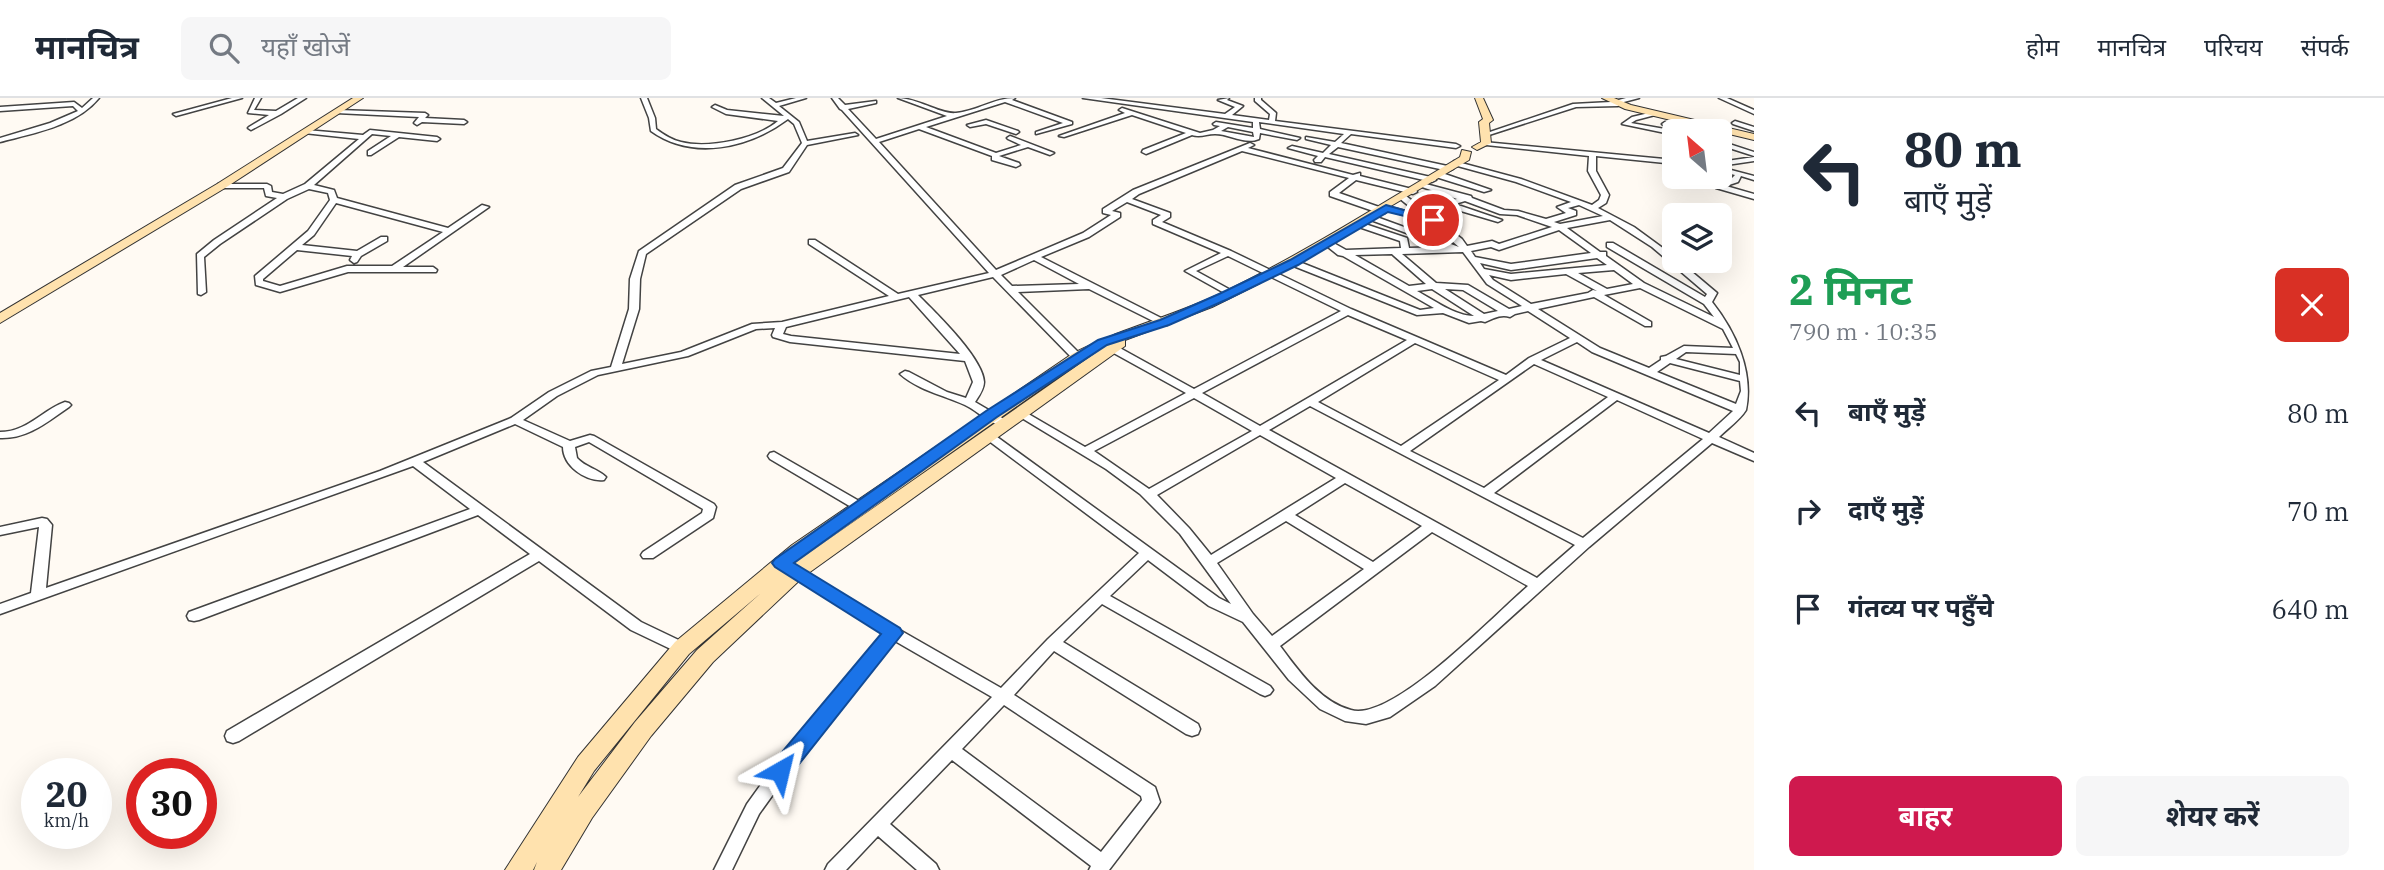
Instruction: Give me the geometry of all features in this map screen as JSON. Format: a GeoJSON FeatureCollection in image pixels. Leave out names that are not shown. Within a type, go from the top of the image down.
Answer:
{"type":"FeatureCollection","features":[{"type":"Feature","properties":{"kind":"street"},"geometry":{"type":"LineString","coordinates":[[0,140],[26,135],[81,110],[96,98]]}},
{"type":"Feature","properties":{"kind":"street"},"geometry":{"type":"LineString","coordinates":[[176,114],[239,98]]}},
{"type":"Feature","properties":{"kind":"street"},"geometry":{"type":"LineString","coordinates":[[258,98],[250,112],[279,113]]}},
{"type":"Feature","properties":{"kind":"street"},"geometry":{"type":"LineString","coordinates":[[251,128],[303,98]]}},
{"type":"Feature","properties":{"kind":"street"},"geometry":{"type":"LineString","coordinates":[[0,319],[221,186],[359,98]]}},
{"type":"Feature","properties":{"kind":"street"},"geometry":{"type":"LineString","coordinates":[[644,98],[652,118],[653,130],[668,140],[693,146],[761,132],[777,125],[786,117]]}},
{"type":"Feature","properties":{"kind":"street"},"geometry":{"type":"LineString","coordinates":[[765,98],[776,105],[806,143]]}},
{"type":"Feature","properties":{"kind":"street"},"geometry":{"type":"LineString","coordinates":[[776,105],[803,98]]}},
{"type":"Feature","properties":{"kind":"street"},"geometry":{"type":"LineString","coordinates":[[835,98],[995,274],[1077,357]]}},
{"type":"Feature","properties":{"kind":"street"},"geometry":{"type":"LineString","coordinates":[[901,98],[983,130]]}},
{"type":"Feature","properties":{"kind":"street"},"geometry":{"type":"LineString","coordinates":[[1086,98],[1227,121],[1297,138]]}},
{"type":"Feature","properties":{"kind":"street"},"geometry":{"type":"LineString","coordinates":[[1119,104],[1119,109],[1203,135],[1227,121],[1240,106],[1221,100],[1226,98]]}},
{"type":"Feature","properties":{"kind":"street"},"geometry":{"type":"LineString","coordinates":[[1246,98],[1258,99],[1270,108],[1272,122]]}},
{"type":"Feature","properties":{"kind":"street"},"geometry":{"type":"LineString","coordinates":[[1469,198],[1458,159],[1474,111],[1488,120],[1479,98]]}},
{"type":"Feature","properties":{"kind":"street"},"geometry":{"type":"LineString","coordinates":[[547,870],[583,810],[643,729],[705,656],[788,567],[989,436],[1006,417],[1077,357],[1103,342],[1164,323],[1294,263],[1408,195],[1458,159],[1570,106],[1636,98]]}},
{"type":"Feature","properties":{"kind":"street"},"geometry":{"type":"LineString","coordinates":[[1722,98],[1754,112]]}},
{"type":"Feature","properties":{"kind":"street"},"geometry":{"type":"LineString","coordinates":[[876,141],[1009,99],[1070,122],[1038,133]]}},
{"type":"Feature","properties":{"kind":"street"},"geometry":{"type":"LineString","coordinates":[[1613,101],[1669,119]]}},
{"type":"Feature","properties":{"kind":"street"},"geometry":{"type":"LineString","coordinates":[[842,108],[874,102]]}},
{"type":"Feature","properties":{"kind":"street"},"geometry":{"type":"LineString","coordinates":[[0,109],[74,104],[81,110]]}},
{"type":"Feature","properties":{"kind":"street"},"geometry":{"type":"LineString","coordinates":[[715,107],[726,112],[786,117]]}},
{"type":"Feature","properties":{"kind":"street"},"geometry":{"type":"LineString","coordinates":[[338,112],[425,115],[419,122],[464,122]]}},
{"type":"Feature","properties":{"kind":"street"},"geometry":{"type":"LineString","coordinates":[[201,292],[200,256],[216,242],[284,197],[308,186],[391,113]]}},
{"type":"Feature","properties":{"kind":"street"},"geometry":{"type":"LineString","coordinates":[[1062,136],[1132,113]]}},
{"type":"Feature","properties":{"kind":"street"},"geometry":{"type":"LineString","coordinates":[[1653,114],[1634,118],[1626,124],[1662,131]]}},
{"type":"Feature","properties":{"kind":"street"},"geometry":{"type":"LineString","coordinates":[[1634,118],[1662,123]]}},
{"type":"Feature","properties":{"kind":"street"},"geometry":{"type":"LineString","coordinates":[[1227,121],[1256,120],[1352,131],[1458,159],[1578,203],[1610,217],[1659,249],[1712,293],[1707,302]]}},
{"type":"Feature","properties":{"kind":"street"},"geometry":{"type":"LineString","coordinates":[[0,609],[414,461],[514,421],[553,394],[595,373],[684,354],[755,326],[782,325],[995,274],[1086,235],[1117,215],[1105,211],[1136,192],[1243,149],[1257,138],[1256,120]]}},
{"type":"Feature","properties":{"kind":"street"},"geometry":{"type":"LineString","coordinates":[[970,125],[986,121],[1016,132]]}},
{"type":"Feature","properties":{"kind":"street"},"geometry":{"type":"LineString","coordinates":[[1735,123],[1752,138]]}},
{"type":"Feature","properties":{"kind":"street"},"geometry":{"type":"LineString","coordinates":[[919,127],[996,155],[1028,145]]}},
{"type":"Feature","properties":{"kind":"street"},"geometry":{"type":"LineString","coordinates":[[1215,128],[1276,149]]}},
{"type":"Feature","properties":{"kind":"street"},"geometry":{"type":"LineString","coordinates":[[1309,166],[1352,131]]}},
{"type":"Feature","properties":{"kind":"street"},"geometry":{"type":"LineString","coordinates":[[306,132],[437,139]]}},
{"type":"Feature","properties":{"kind":"street"},"geometry":{"type":"LineString","coordinates":[[1146,152],[1193,132]]}},
{"type":"Feature","properties":{"kind":"street"},"geometry":{"type":"LineString","coordinates":[[1732,134],[1752,138]]}},
{"type":"Feature","properties":{"kind":"street"},"geometry":{"type":"LineString","coordinates":[[371,153],[398,135]]}},
{"type":"Feature","properties":{"kind":"street"},"geometry":{"type":"LineString","coordinates":[[615,369],[634,309],[635,279],[642,253],[738,187],[786,170],[806,143],[855,135]]}},
{"type":"Feature","properties":{"kind":"street"},"geometry":{"type":"LineString","coordinates":[[1010,138],[1050,153]]}},
{"type":"Feature","properties":{"kind":"street"},"geometry":{"type":"LineString","coordinates":[[1308,138],[1382,154],[1458,159],[1487,190]]}},
{"type":"Feature","properties":{"kind":"street"},"geometry":{"type":"LineString","coordinates":[[1732,140],[1752,138]]}},
{"type":"Feature","properties":{"kind":"street"},"geometry":{"type":"LineString","coordinates":[[1732,146],[1754,154]]}},
{"type":"Feature","properties":{"kind":"street"},"geometry":{"type":"LineString","coordinates":[[1292,148],[1368,165],[1593,154],[1662,161]]}},
{"type":"Feature","properties":{"kind":"street"},"geometry":{"type":"LineString","coordinates":[[1243,149],[1408,195],[1420,211],[1476,260],[1490,282],[1530,310],[1576,339],[1740,410]]}},
{"type":"Feature","properties":{"kind":"street"},"geometry":{"type":"LineString","coordinates":[[1348,161],[1360,150]]}},
{"type":"Feature","properties":{"kind":"street"},"geometry":{"type":"LineString","coordinates":[[1382,154],[1333,194],[1380,212],[1462,250]]}},
{"type":"Feature","properties":{"kind":"street"},"geometry":{"type":"LineString","coordinates":[[1591,209],[1604,201],[1605,195],[1592,172],[1593,154]]}},
{"type":"Feature","properties":{"kind":"street"},"geometry":{"type":"LineString","coordinates":[[996,155],[995,158],[1016,165]]}},
{"type":"Feature","properties":{"kind":"street"},"geometry":{"type":"LineString","coordinates":[[1732,159],[1741,162]]}},
{"type":"Feature","properties":{"kind":"street"},"geometry":{"type":"LineString","coordinates":[[1732,163],[1754,159]]}},
{"type":"Feature","properties":{"kind":"street"},"geometry":{"type":"LineString","coordinates":[[1732,173],[1736,178],[1754,186]]}},
{"type":"Feature","properties":{"kind":"street"},"geometry":{"type":"LineString","coordinates":[[1754,178],[1736,178],[1719,186],[1754,197]]}},
{"type":"Feature","properties":{"kind":"street"},"geometry":{"type":"LineString","coordinates":[[221,186],[267,186],[270,194],[284,197]]}},
{"type":"Feature","properties":{"kind":"street"},"geometry":{"type":"LineString","coordinates":[[308,186],[331,192],[334,200]]}},
{"type":"Feature","properties":{"kind":"street"},"geometry":{"type":"LineString","coordinates":[[1420,211],[1469,198],[1503,212],[1518,213],[1560,227],[1641,285],[1727,327]]}},
{"type":"Feature","properties":{"kind":"street"},"geometry":{"type":"LineString","coordinates":[[1126,199],[1167,215],[1156,222],[1272,273],[1348,312],[1507,379]]}},
{"type":"Feature","properties":{"kind":"street"},"geometry":{"type":"LineString","coordinates":[[334,200],[448,231]]}},
{"type":"Feature","properties":{"kind":"street"},"geometry":{"type":"LineString","coordinates":[[334,200],[311,233],[261,275],[259,283],[274,289],[288,288],[354,268],[433,270]]}},
{"type":"Feature","properties":{"kind":"street"},"geometry":{"type":"LineString","coordinates":[[1546,222],[1573,213],[1561,207],[1578,203]]}},
{"type":"Feature","properties":{"kind":"street"},"geometry":{"type":"LineString","coordinates":[[1447,204],[1498,220]]}},
{"type":"Feature","properties":{"kind":"street"},"geometry":{"type":"LineString","coordinates":[[394,269],[485,207]]}},
{"type":"Feature","properties":{"kind":"street"},"geometry":{"type":"LineString","coordinates":[[1380,212],[1433,220]]}},
{"type":"Feature","properties":{"kind":"street"},"geometry":{"type":"LineString","coordinates":[[1341,253],[1462,250],[1492,244],[1499,247],[1560,227],[1610,217]]}},
{"type":"Feature","properties":{"kind":"street"},"geometry":{"type":"LineString","coordinates":[[1359,224],[1403,239],[1401,251]]}},
{"type":"Feature","properties":{"kind":"street"},"geometry":{"type":"LineString","coordinates":[[296,247],[358,254],[384,239]]}},
{"type":"Feature","properties":{"kind":"street"},"geometry":{"type":"LineString","coordinates":[[812,242],[895,296]]}},
{"type":"Feature","properties":{"kind":"street"},"geometry":{"type":"LineString","coordinates":[[1327,243],[1444,310],[1469,320],[1530,310],[1599,292],[1641,285]]}},
{"type":"Feature","properties":{"kind":"street"},"geometry":{"type":"LineString","coordinates":[[905,374],[943,394],[1006,417],[1084,452],[1148,495],[1211,561],[1248,618],[1310,692],[1347,717],[1366,718],[1385,712],[1422,685],[1711,438],[1740,410],[1745,362],[1727,327],[1707,302],[1609,245]]}},
{"type":"Feature","properties":{"kind":"street"},"geometry":{"type":"LineString","coordinates":[[1401,251],[1434,286],[1485,319]]}},
{"type":"Feature","properties":{"kind":"street"},"geometry":{"type":"LineString","coordinates":[[1476,260],[1511,267],[1621,252]]}},
{"type":"Feature","properties":{"kind":"street"},"geometry":{"type":"LineString","coordinates":[[1228,253],[1189,271],[1231,293]]}},
{"type":"Feature","properties":{"kind":"street"},"geometry":{"type":"LineString","coordinates":[[354,268],[358,254]]}},
{"type":"Feature","properties":{"kind":"street"},"geometry":{"type":"LineString","coordinates":[[1036,258],[1164,323]]}},
{"type":"Feature","properties":{"kind":"street"},"geometry":{"type":"LineString","coordinates":[[1294,263],[1407,309],[1420,313],[1444,310]]}},
{"type":"Feature","properties":{"kind":"street"},"geometry":{"type":"LineString","coordinates":[[1483,271],[1511,277],[1613,267]]}},
{"type":"Feature","properties":{"kind":"street"},"geometry":{"type":"LineString","coordinates":[[1569,272],[1648,324]]}},
{"type":"Feature","properties":{"kind":"street"},"geometry":{"type":"LineString","coordinates":[[1011,289],[1093,286]]}},
{"type":"Feature","properties":{"kind":"street"},"geometry":{"type":"LineString","coordinates":[[1410,289],[1434,286],[1465,287],[1510,314]]}},
{"type":"Feature","properties":{"kind":"street"},"geometry":{"type":"LineString","coordinates":[[910,293],[948,332],[978,375],[978,387],[969,403]]}},
{"type":"Feature","properties":{"kind":"street"},"geometry":{"type":"LineString","coordinates":[[1084,452],[1348,312]]}},
{"type":"Feature","properties":{"kind":"street"},"geometry":{"type":"LineString","coordinates":[[782,325],[777,335],[790,339],[965,358]]}},
{"type":"Feature","properties":{"kind":"street"},"geometry":{"type":"LineString","coordinates":[[517,870],[586,764],[682,648],[862,508],[1114,349],[1130,334]]}},
{"type":"Feature","properties":{"kind":"street"},"geometry":{"type":"LineString","coordinates":[[1402,451],[1533,360],[1576,339]]}},
{"type":"Feature","properties":{"kind":"street"},"geometry":{"type":"LineString","coordinates":[[1148,495],[1415,340]]}},
{"type":"Feature","properties":{"kind":"street"},"geometry":{"type":"LineString","coordinates":[[1114,349],[1343,479],[1538,585]]}},
{"type":"Feature","properties":{"kind":"street"},"geometry":{"type":"LineString","coordinates":[[1650,372],[1665,359],[1684,349],[1740,351]]}},
{"type":"Feature","properties":{"kind":"street"},"geometry":{"type":"LineString","coordinates":[[1665,359],[1745,379]]}},
{"type":"Feature","properties":{"kind":"street"},"geometry":{"type":"LineString","coordinates":[[1533,360],[1754,457]]}},
{"type":"Feature","properties":{"kind":"street"},"geometry":{"type":"LineString","coordinates":[[1485,493],[1616,396]]}},
{"type":"Feature","properties":{"kind":"street"},"geometry":{"type":"LineString","coordinates":[[1310,402],[1584,544]]}},
{"type":"Feature","properties":{"kind":"street"},"geometry":{"type":"LineString","coordinates":[[0,435],[9,436],[27,430],[65,405]]}},
{"type":"Feature","properties":{"kind":"street"},"geometry":{"type":"LineString","coordinates":[[514,421],[569,446],[590,438],[710,507],[708,515],[648,555]]}},
{"type":"Feature","properties":{"kind":"street"},"geometry":{"type":"LineString","coordinates":[[989,436],[1214,602],[1248,618]]}},
{"type":"Feature","properties":{"kind":"street"},"geometry":{"type":"LineString","coordinates":[[569,446],[568,452],[573,462],[581,469],[600,477]]}},
{"type":"Feature","properties":{"kind":"street"},"geometry":{"type":"LineString","coordinates":[[774,456],[862,508]]}},
{"type":"Feature","properties":{"kind":"street"},"geometry":{"type":"LineString","coordinates":[[414,461],[636,626],[682,648]]}},
{"type":"Feature","properties":{"kind":"street"},"geometry":{"type":"LineString","coordinates":[[1211,561],[1343,479]]}},
{"type":"Feature","properties":{"kind":"street"},"geometry":{"type":"LineString","coordinates":[[194,616],[478,510]]}},
{"type":"Feature","properties":{"kind":"street"},"geometry":{"type":"LineString","coordinates":[[1286,515],[1373,568]]}},
{"type":"Feature","properties":{"kind":"street"},"geometry":{"type":"LineString","coordinates":[[0,531],[42,522],[46,525],[38,595]]}},
{"type":"Feature","properties":{"kind":"street"},"geometry":{"type":"LineString","coordinates":[[1272,644],[1430,527]]}},
{"type":"Feature","properties":{"kind":"street"},"geometry":{"type":"LineString","coordinates":[[834,870],[1053,643],[1147,553]]}},
{"type":"Feature","properties":{"kind":"street"},"geometry":{"type":"LineString","coordinates":[[233,736],[538,555]]}},
{"type":"Feature","properties":{"kind":"street"},"geometry":{"type":"LineString","coordinates":[[788,567],[893,633],[1003,696],[1149,792],[1151,802],[1101,867],[951,750]]}},
{"type":"Feature","properties":{"kind":"street"},"geometry":{"type":"LineString","coordinates":[[1100,597],[1265,690]]}},
{"type":"Feature","properties":{"kind":"street"},"geometry":{"type":"LineString","coordinates":[[723,870],[752,809],[859,671],[893,633]]}},
{"type":"Feature","properties":{"kind":"street"},"geometry":{"type":"LineString","coordinates":[[1053,643],[1192,729]]}},
{"type":"Feature","properties":{"kind":"street"},"geometry":{"type":"LineString","coordinates":[[879,826],[930,870]]}},
{"type":"Feature","properties":{"kind":"route"},"geometry":{"type":"LineString","coordinates":[[780,771],[859,671],[893,633],[781,563],[991,414],[1103,342],[1164,323],[1224,297],[1294,263],[1386,208],[1433,220]]}}]}
